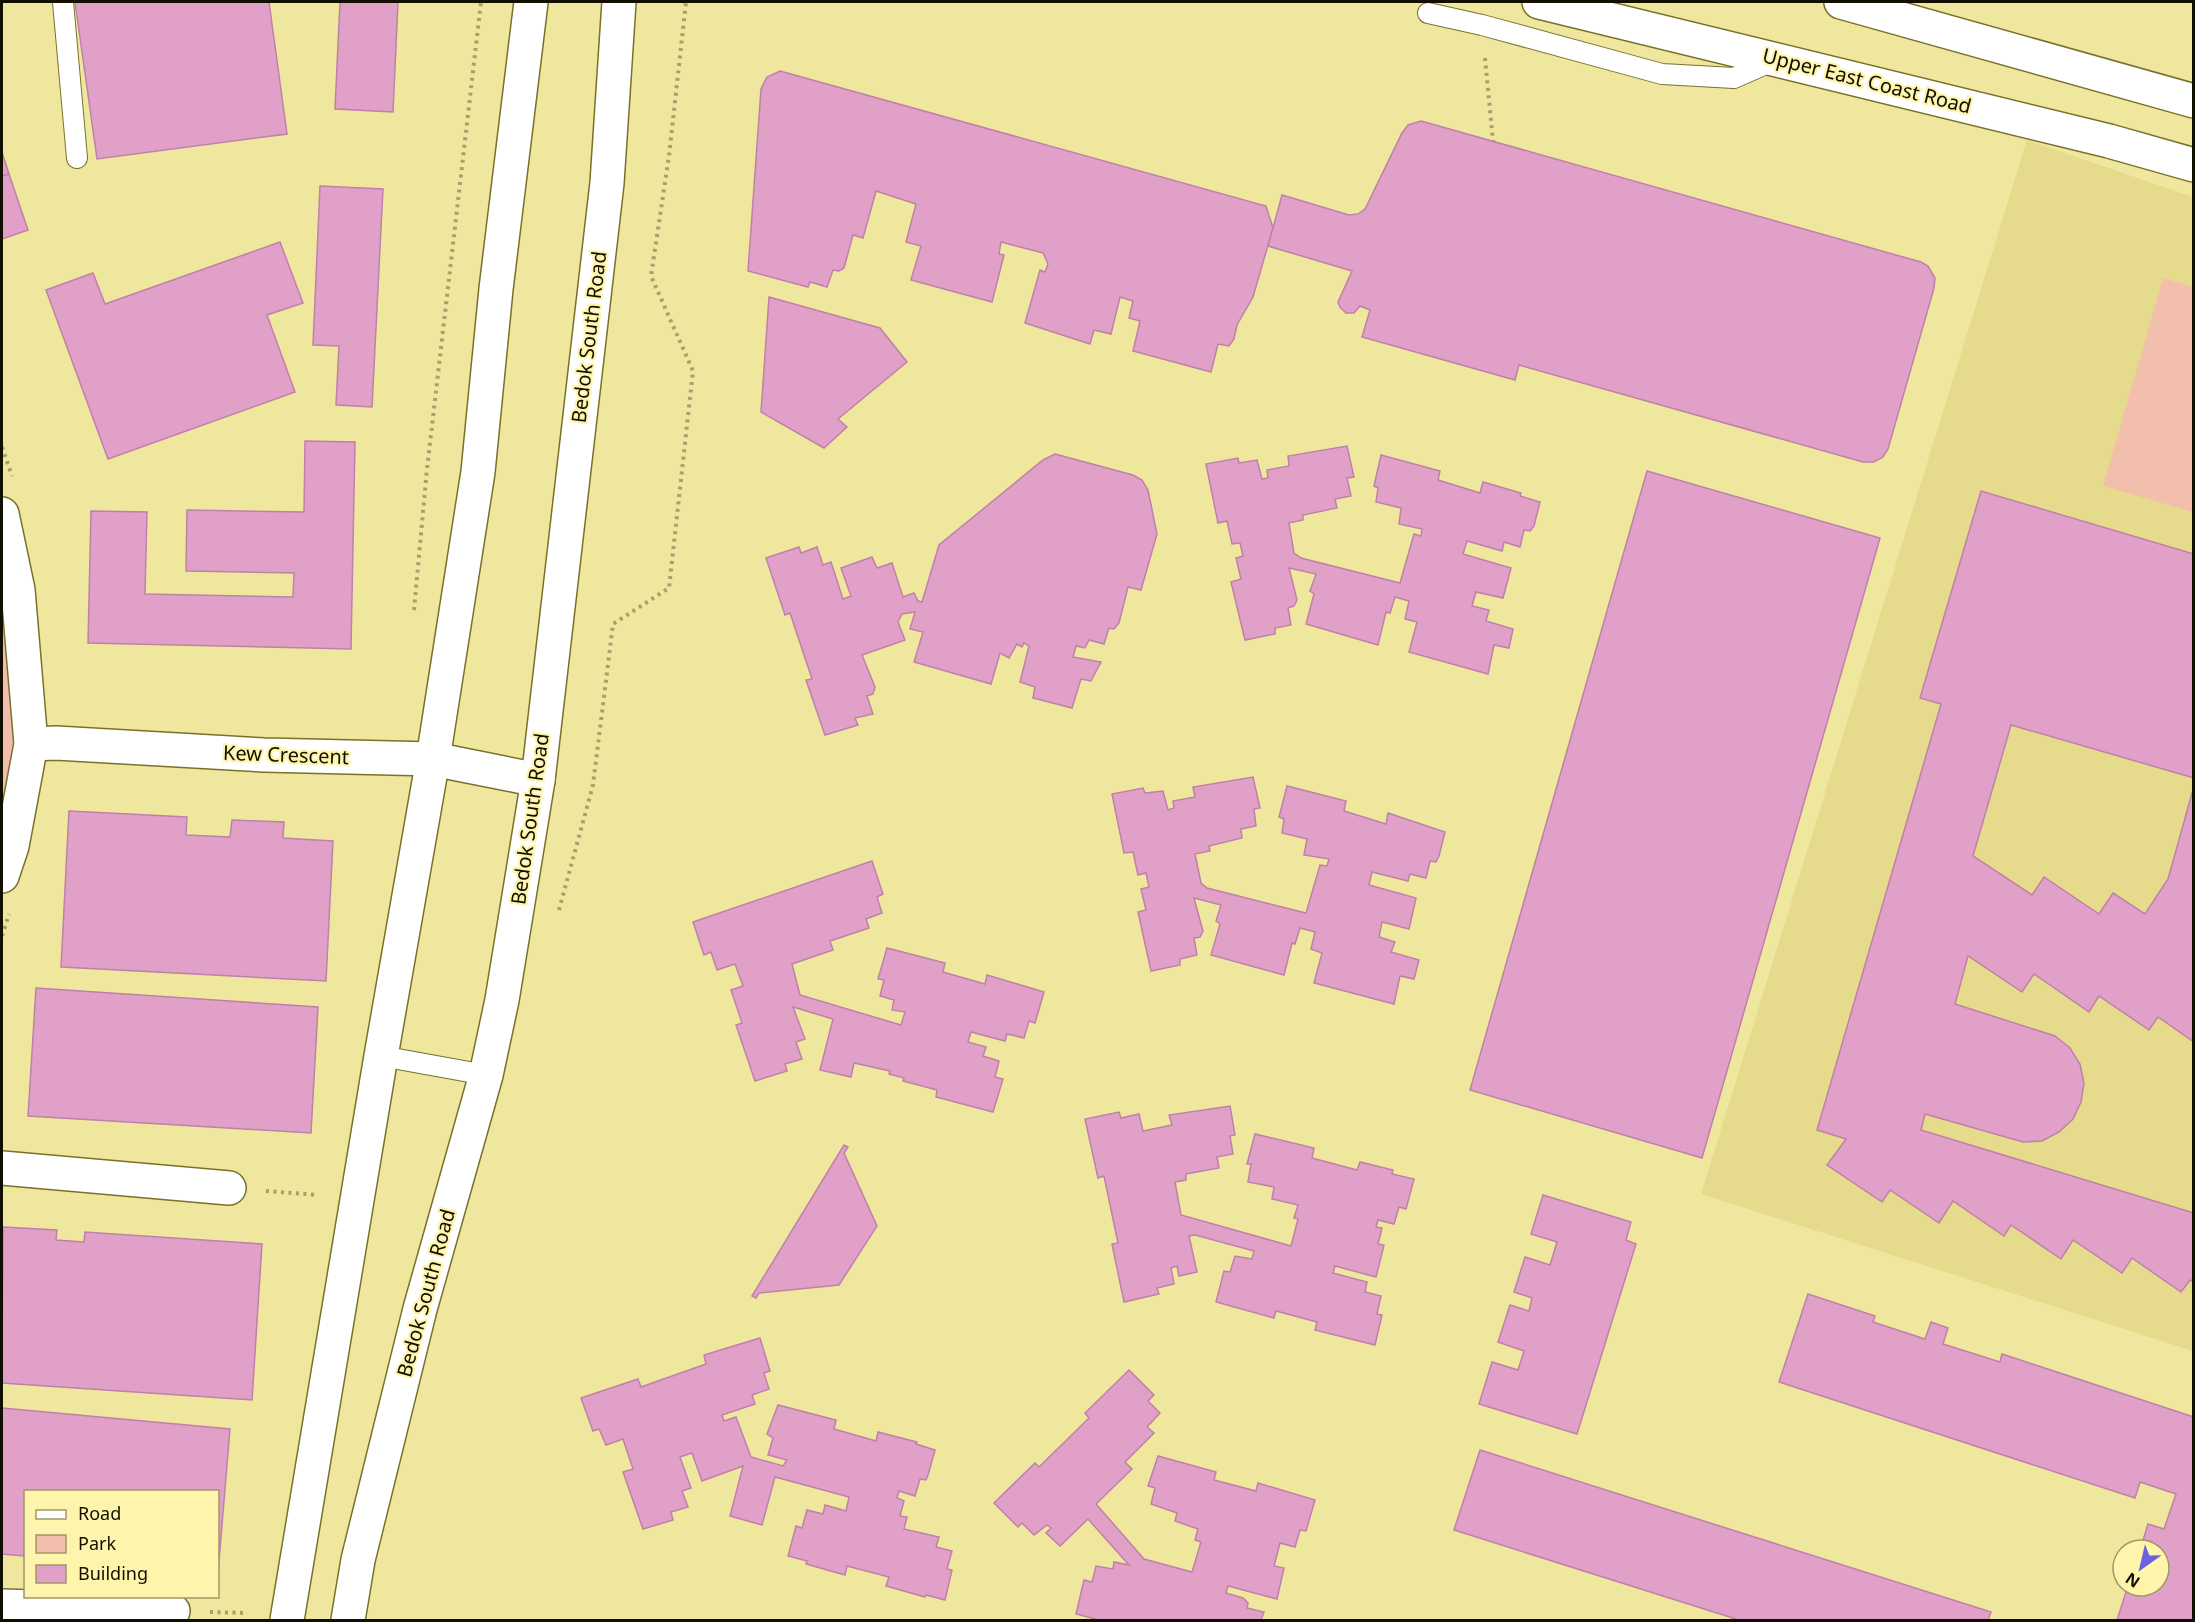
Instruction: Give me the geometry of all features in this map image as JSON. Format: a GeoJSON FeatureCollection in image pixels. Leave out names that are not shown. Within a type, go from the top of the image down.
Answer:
{"type":"FeatureCollection","features":[{"type":"Feature","properties":{"kind":"main road"},"geometry":{"type":"LineString","coordinates":[[272,1617],[381,1056],[433,759],[478,472],[496,289],[531,2]]}},
{"type":"Feature","properties":{"kind":"main road","name":"Bedok South Road"},"geometry":{"type":"LineString","coordinates":[[348,1620],[358,1560],[420,1309],[486,1075],[502,1000],[538,780],[607,183],[619,2]]}},
{"type":"Feature","properties":{"kind":"main road","name":"Upper East Coast Road"},"geometry":{"type":"LineString","coordinates":[[1539,2],[2109,141],[2193,165]]}},
{"type":"Feature","properties":{"kind":"main road"},"geometry":{"type":"LineString","coordinates":[[1841,2],[2193,101]]}},
{"type":"Feature","properties":{"kind":"main road"},"geometry":{"type":"LineString","coordinates":[[2,514],[18,590],[31,744],[16,827],[2,876]]}},
{"type":"Feature","properties":{"kind":"main road","name":"Kew Crescent"},"geometry":{"type":"LineString","coordinates":[[31,744],[56,743],[275,756],[433,759],[538,780]]}},
{"type":"Feature","properties":{"kind":"main road"},"geometry":{"type":"LineString","coordinates":[[2,1168],[229,1188]]}},
{"type":"Feature","properties":{"kind":"main road"},"geometry":{"type":"LineString","coordinates":[[2,1606],[173,1611]]}},
{"type":"Feature","properties":{"kind":"lane"},"geometry":{"type":"LineString","coordinates":[[63,2],[77,158]]}},
{"type":"Feature","properties":{"kind":"lane"},"geometry":{"type":"LineString","coordinates":[[1428,13],[1482,25],[1662,74],[1734,78],[1777,59]]}},
{"type":"Feature","properties":{"kind":"lane"},"geometry":{"type":"LineString","coordinates":[[381,1056],[486,1075]]}},
{"type":"Feature","properties":{"kind":"path"},"geometry":{"type":"LineString","coordinates":[[413,613],[427,470],[481,2]]}},
{"type":"Feature","properties":{"kind":"path"},"geometry":{"type":"LineString","coordinates":[[593,785],[613,624],[669,588],[693,371],[651,276],[669,156],[686,2]]}},
{"type":"Feature","properties":{"kind":"path"},"geometry":{"type":"LineString","coordinates":[[1482,25],[1492,141]]}},
{"type":"Feature","properties":{"kind":"path"},"geometry":{"type":"LineString","coordinates":[[229,1188],[320,1195],[319,1207]]}},
{"type":"Feature","properties":{"kind":"path"},"geometry":{"type":"LineString","coordinates":[[173,1611],[272,1617]]}},
{"type":"Feature","properties":{"kind":"shaded area"},"geometry":{"type":"Polygon","coordinates":[[[2027,140],[2193,197],[2193,1351],[1701,1194],[2027,140]]]}},
{"type":"Feature","properties":{"kind":"green space"},"geometry":{"type":"Polygon","coordinates":[[[2163,278],[2193,287],[2193,512],[2103,486],[2163,278]]]}},
{"type":"Feature","properties":{"kind":"green space"},"geometry":{"type":"Polygon","coordinates":[[[2,572],[18,740],[2,845],[2,572]]]}},
{"type":"Feature","properties":{"kind":"building"},"geometry":{"type":"Polygon","coordinates":[[[75,2],[269,2],[287,134],[97,159],[75,2]]]}},
{"type":"Feature","properties":{"kind":"building"},"geometry":{"type":"Polygon","coordinates":[[[340,2],[398,2],[393,112],[335,109],[340,2]]]}},
{"type":"Feature","properties":{"kind":"building"},"geometry":{"type":"Polygon","coordinates":[[[780,71],[1266,206],[1273,228],[1253,297],[1237,325],[1234,339],[1229,346],[1218,344],[1211,372],[1133,351],[1140,321],[1129,318],[1133,301],[1120,297],[1111,334],[1094,330],[1090,344],[1025,323],[1040,270],[1045,272],[1048,264],[1043,253],[1001,242],[999,254],[1004,255],[992,302],[911,280],[921,246],[906,242],[916,204],[876,191],[863,238],[853,235],[844,268],[839,271],[833,270],[827,287],[810,282],[808,287],[748,271],[761,89],[767,77],[780,71]]]}},
{"type":"Feature","properties":{"kind":"building"},"geometry":{"type":"Polygon","coordinates":[[[1421,121],[1921,262],[1928,266],[1935,278],[1934,288],[1888,449],[1883,457],[1874,462],[1863,462],[1519,365],[1515,380],[1362,337],[1370,310],[1360,306],[1354,313],[1346,313],[1338,302],[1352,271],[1268,246],[1282,195],[1349,215],[1358,214],[1365,209],[1402,133],[1408,125],[1421,121]]]}},
{"type":"Feature","properties":{"kind":"building"},"geometry":{"type":"Polygon","coordinates":[[[2,152],[9,174],[2,176],[2,152]]]}},
{"type":"Feature","properties":{"kind":"building"},"geometry":{"type":"Polygon","coordinates":[[[9,174],[28,230],[2,239],[2,176],[9,174]]]}},
{"type":"Feature","properties":{"kind":"building"},"geometry":{"type":"Polygon","coordinates":[[[320,186],[383,189],[372,407],[336,405],[339,346],[313,345],[320,186]]]}},
{"type":"Feature","properties":{"kind":"building"},"geometry":{"type":"Polygon","coordinates":[[[280,242],[303,303],[267,315],[295,392],[108,459],[46,290],[93,273],[105,304],[280,242]]]}},
{"type":"Feature","properties":{"kind":"building"},"geometry":{"type":"Polygon","coordinates":[[[769,297],[880,328],[907,362],[838,419],[847,427],[824,448],[761,412],[769,297]]]}},
{"type":"Feature","properties":{"kind":"building"},"geometry":{"type":"Polygon","coordinates":[[[305,441],[355,442],[351,649],[88,643],[91,511],[147,512],[145,594],[293,597],[294,573],[186,571],[187,510],[304,512],[305,441]]]}},
{"type":"Feature","properties":{"kind":"building"},"geometry":{"type":"Polygon","coordinates":[[[1347,446],[1354,477],[1347,478],[1351,496],[1335,499],[1337,508],[1303,515],[1303,520],[1289,523],[1294,553],[1301,558],[1400,583],[1414,534],[1421,536],[1422,529],[1399,524],[1401,508],[1376,502],[1378,488],[1374,486],[1381,455],[1440,471],[1438,480],[1480,493],[1483,482],[1521,493],[1520,496],[1540,502],[1534,526],[1530,531],[1524,530],[1520,547],[1504,542],[1502,551],[1467,541],[1463,554],[1511,568],[1503,598],[1476,592],[1472,606],[1489,610],[1486,621],[1513,629],[1509,648],[1494,645],[1488,674],[1409,652],[1417,622],[1405,619],[1409,601],[1395,597],[1390,613],[1386,612],[1378,645],[1306,624],[1314,594],[1310,591],[1316,574],[1289,568],[1297,600],[1294,606],[1288,608],[1291,625],[1275,628],[1275,634],[1245,640],[1231,582],[1241,579],[1236,558],[1243,556],[1240,543],[1232,544],[1227,521],[1218,523],[1206,464],[1238,458],[1239,463],[1257,460],[1262,479],[1268,478],[1267,470],[1289,466],[1288,456],[1347,446]]]}},
{"type":"Feature","properties":{"kind":"building"},"geometry":{"type":"Polygon","coordinates":[[[1055,454],[1133,475],[1142,480],[1148,490],[1157,534],[1141,590],[1128,587],[1119,623],[1114,629],[1109,628],[1104,644],[1089,640],[1085,648],[1076,646],[1073,657],[1101,662],[1091,681],[1081,679],[1072,708],[1033,698],[1035,687],[1020,682],[1029,646],[1024,643],[1022,647],[1017,644],[1009,658],[1000,653],[991,684],[914,662],[923,632],[910,629],[915,612],[902,614],[898,622],[905,640],[862,655],[875,687],[873,694],[867,696],[873,714],[855,718],[858,725],[825,735],[806,680],[812,679],[790,613],[785,615],[766,558],[799,547],[801,553],[817,547],[823,565],[831,562],[843,599],[851,596],[841,568],[872,557],[877,568],[892,563],[903,597],[914,593],[918,601],[922,602],[939,545],[1043,460],[1055,454]]]}},
{"type":"Feature","properties":{"kind":"building"},"geometry":{"type":"Polygon","coordinates":[[[1647,471],[1880,538],[1702,1158],[1470,1090],[1647,471]]]}},
{"type":"Feature","properties":{"kind":"building"},"geometry":{"type":"Polygon","coordinates":[[[1981,491],[2194,554],[2194,778],[2011,725],[1973,856],[2032,895],[2044,877],[2099,914],[2113,893],[2145,914],[2168,879],[2194,786],[2194,1042],[2158,1017],[2149,1030],[2099,996],[2089,1012],[2034,974],[2022,992],[1968,956],[1955,1004],[2055,1036],[2070,1048],[2080,1064],[2084,1083],[2081,1102],[2073,1119],[2059,1132],[2042,1141],[2023,1142],[1925,1114],[1921,1130],[2194,1213],[2194,1282],[2190,1280],[2181,1292],[2132,1258],[2122,1273],[2073,1240],[2061,1259],[2011,1225],[2004,1236],[1953,1201],[1939,1223],[1890,1190],[1882,1202],[1827,1165],[1846,1139],[1817,1130],[1941,704],[1920,698],[1981,491]]]}},
{"type":"Feature","properties":{"kind":"building"},"geometry":{"type":"Polygon","coordinates":[[[1253,777],[1260,808],[1254,809],[1256,826],[1241,829],[1242,838],[1209,846],[1210,851],[1195,854],[1201,883],[1207,888],[1306,913],[1320,865],[1327,866],[1329,859],[1304,855],[1307,839],[1282,833],[1284,819],[1279,817],[1287,786],[1346,801],[1344,811],[1386,824],[1388,813],[1445,832],[1439,856],[1436,862],[1430,861],[1426,878],[1410,874],[1408,881],[1372,872],[1369,885],[1416,898],[1409,929],[1382,922],[1379,937],[1395,942],[1391,952],[1419,960],[1414,979],[1400,976],[1394,1004],[1314,983],[1322,953],[1311,949],[1315,932],[1300,928],[1295,944],[1292,943],[1284,975],[1211,955],[1220,924],[1216,921],[1221,905],[1194,898],[1203,931],[1200,937],[1194,938],[1197,955],[1180,959],[1180,965],[1151,971],[1138,912],[1146,910],[1141,889],[1149,887],[1146,873],[1138,875],[1133,852],[1124,853],[1112,794],[1143,788],[1145,793],[1163,791],[1168,810],[1174,808],[1173,801],[1195,797],[1193,787],[1253,777]]]}},
{"type":"Feature","properties":{"kind":"building"},"geometry":{"type":"Polygon","coordinates":[[[69,811],[187,817],[186,835],[230,837],[232,820],[284,822],[283,838],[333,841],[326,981],[61,967],[69,811]]]}},
{"type":"Feature","properties":{"kind":"building"},"geometry":{"type":"Polygon","coordinates":[[[872,861],[883,894],[877,897],[882,913],[866,919],[869,928],[830,941],[833,950],[792,964],[800,995],[901,1025],[905,1012],[892,1010],[894,1000],[880,996],[884,980],[878,979],[887,948],[945,963],[943,972],[985,984],[987,975],[1044,992],[1035,1023],[1029,1021],[1024,1038],[1007,1034],[1005,1041],[971,1032],[968,1042],[986,1047],[983,1056],[999,1061],[995,1077],[1003,1079],[993,1112],[936,1097],[937,1090],[903,1081],[904,1078],[889,1074],[890,1071],[854,1063],[851,1077],[820,1070],[833,1019],[793,1007],[805,1039],[796,1042],[802,1059],[785,1064],[787,1071],[755,1081],[736,1025],[742,1023],[731,990],[743,986],[735,964],[717,970],[711,952],[704,955],[693,922],[872,861]]]}},
{"type":"Feature","properties":{"kind":"building"},"geometry":{"type":"Polygon","coordinates":[[[36,988],[318,1007],[311,1133],[28,1116],[36,988]]]}},
{"type":"Feature","properties":{"kind":"building"},"geometry":{"type":"Polygon","coordinates":[[[1230,1106],[1235,1135],[1230,1136],[1233,1154],[1217,1157],[1219,1168],[1186,1174],[1186,1180],[1175,1182],[1181,1215],[1291,1246],[1298,1219],[1294,1218],[1298,1205],[1272,1199],[1274,1187],[1248,1182],[1251,1164],[1247,1164],[1255,1134],[1314,1148],[1312,1158],[1357,1170],[1360,1162],[1393,1170],[1392,1174],[1414,1179],[1406,1209],[1399,1207],[1394,1224],[1378,1220],[1376,1227],[1382,1228],[1378,1244],[1384,1245],[1376,1277],[1335,1266],[1333,1273],[1367,1282],[1365,1292],[1381,1296],[1377,1314],[1382,1315],[1375,1345],[1315,1330],[1317,1322],[1276,1311],[1274,1318],[1216,1302],[1224,1271],[1230,1272],[1235,1256],[1252,1259],[1254,1251],[1195,1235],[1189,1236],[1197,1272],[1179,1276],[1177,1266],[1171,1268],[1174,1284],[1157,1288],[1159,1294],[1124,1302],[1112,1244],[1118,1243],[1104,1176],[1098,1178],[1085,1119],[1119,1112],[1121,1118],[1139,1114],[1143,1131],[1172,1125],[1169,1115],[1230,1106]]]}},
{"type":"Feature","properties":{"kind":"building"},"geometry":{"type":"Polygon","coordinates":[[[844,1145],[848,1147],[844,1153],[877,1226],[839,1285],[759,1293],[756,1298],[752,1296],[844,1145]]]}},
{"type":"Feature","properties":{"kind":"building"},"geometry":{"type":"Polygon","coordinates":[[[1543,1195],[1631,1222],[1626,1240],[1636,1244],[1577,1434],[1479,1404],[1492,1362],[1518,1370],[1524,1351],[1498,1342],[1510,1305],[1529,1311],[1532,1298],[1514,1292],[1525,1257],[1550,1265],[1557,1242],[1531,1234],[1543,1195]]]}},
{"type":"Feature","properties":{"kind":"building"},"geometry":{"type":"Polygon","coordinates":[[[3,1227],[57,1230],[56,1240],[84,1242],[85,1232],[262,1244],[252,1400],[2,1383],[3,1227]]]}},
{"type":"Feature","properties":{"kind":"building"},"geometry":{"type":"Polygon","coordinates":[[[1808,1294],[1875,1316],[1873,1322],[1925,1339],[1931,1322],[1948,1328],[1943,1344],[2000,1362],[2002,1354],[2194,1417],[2194,1620],[2117,1620],[2124,1598],[2171,1598],[2171,1538],[2144,1538],[2148,1524],[2164,1529],[2176,1494],[2140,1482],[2135,1498],[1779,1382],[1808,1294]]]}},
{"type":"Feature","properties":{"kind":"building"},"geometry":{"type":"Polygon","coordinates":[[[760,1338],[770,1371],[764,1373],[769,1389],[752,1395],[755,1404],[722,1415],[724,1421],[736,1417],[751,1457],[783,1466],[787,1460],[768,1455],[773,1438],[767,1434],[778,1405],[836,1420],[834,1429],[876,1441],[878,1432],[917,1442],[916,1444],[935,1450],[926,1480],[920,1479],[915,1496],[899,1491],[897,1498],[904,1501],[900,1516],[907,1517],[904,1529],[939,1537],[936,1547],[952,1551],[947,1569],[952,1570],[945,1600],[886,1586],[889,1577],[847,1566],[845,1575],[806,1564],[807,1561],[788,1556],[796,1526],[802,1528],[807,1510],[823,1514],[825,1505],[846,1511],[849,1497],[775,1477],[762,1525],[730,1516],[743,1466],[702,1481],[692,1453],[680,1457],[691,1488],[682,1491],[688,1507],[671,1512],[673,1520],[643,1529],[623,1472],[633,1469],[623,1439],[606,1445],[599,1429],[593,1431],[581,1398],[638,1379],[641,1387],[706,1364],[704,1355],[760,1338]]]}},
{"type":"Feature","properties":{"kind":"building"},"geometry":{"type":"Polygon","coordinates":[[[1129,1370],[1154,1395],[1148,1401],[1160,1413],[1147,1427],[1154,1433],[1125,1462],[1132,1469],[1096,1504],[1144,1559],[1192,1572],[1201,1542],[1195,1540],[1198,1529],[1175,1521],[1177,1513],[1151,1504],[1155,1488],[1148,1486],[1158,1456],[1216,1472],[1214,1480],[1256,1491],[1258,1483],[1315,1500],[1306,1531],[1300,1530],[1295,1547],[1280,1543],[1274,1566],[1284,1568],[1277,1599],[1228,1586],[1226,1593],[1243,1598],[1248,1603],[1247,1608],[1264,1612],[1261,1620],[1099,1620],[1076,1614],[1084,1580],[1092,1582],[1096,1566],[1113,1569],[1114,1562],[1129,1565],[1088,1519],[1060,1546],[1046,1533],[1051,1528],[1047,1525],[1034,1535],[1022,1523],[1018,1527],[994,1503],[1035,1463],[1039,1467],[1089,1418],[1085,1413],[1129,1370]]]}},
{"type":"Feature","properties":{"kind":"building"},"geometry":{"type":"Polygon","coordinates":[[[2,1408],[230,1429],[219,1561],[219,1490],[24,1490],[24,1556],[2,1554],[2,1408]]]}},
{"type":"Feature","properties":{"kind":"building"},"geometry":{"type":"Polygon","coordinates":[[[1480,1450],[1991,1612],[1988,1620],[1739,1620],[1454,1530],[1480,1450]]]}}]}
